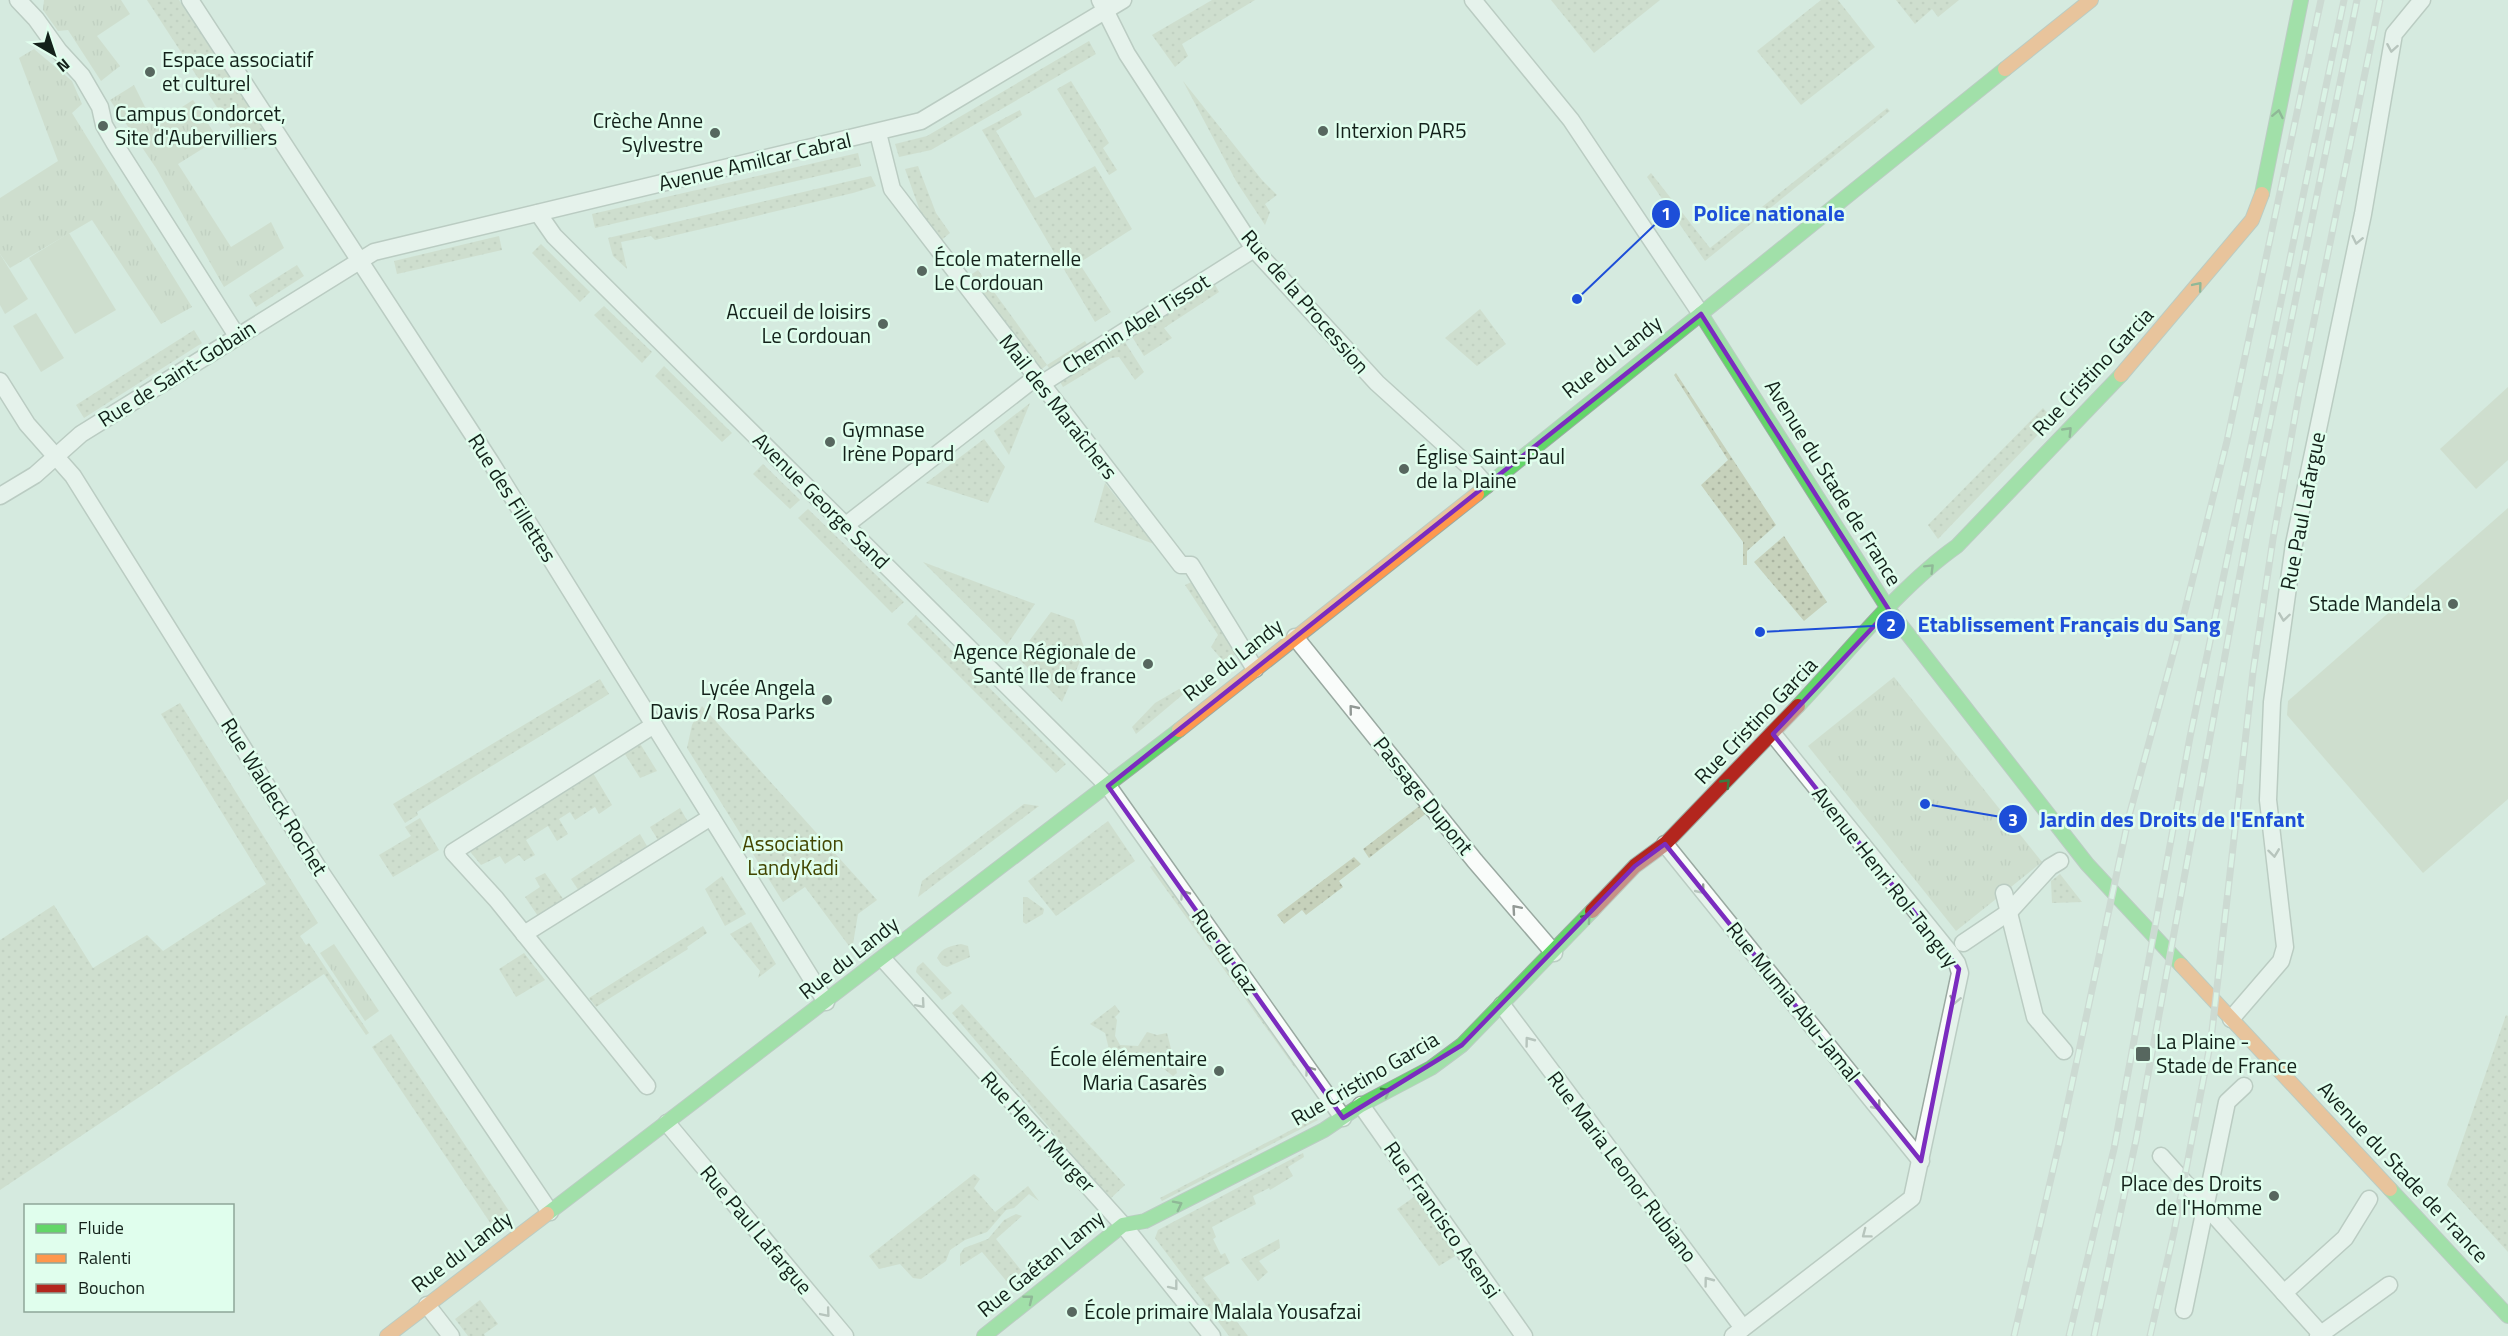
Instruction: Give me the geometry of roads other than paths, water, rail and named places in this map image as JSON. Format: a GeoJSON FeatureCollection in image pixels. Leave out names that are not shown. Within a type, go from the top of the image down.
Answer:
{"type":"FeatureCollection","features":[{"type":"Feature","properties":{"kind":"street"},"geometry":{"type":"LineString","coordinates":[[18,0],[82,76],[100,107],[104,125],[115,144],[237,336]]}},
{"type":"Feature","properties":{"kind":"street","name":"Rue des Fillettes"},"geometry":{"type":"LineString","coordinates":[[190,0],[490,461],[826,1002]]}},
{"type":"Feature","properties":{"kind":"street","name":"Avenue Amilcar Cabral"},"geometry":{"type":"LineString","coordinates":[[361,261],[374,252],[921,122],[1103,5],[1123,0]]}},
{"type":"Feature","properties":{"kind":"street"},"geometry":{"type":"LineString","coordinates":[[1473,0],[1571,120],[1701,314]]}},
{"type":"Feature","properties":{"kind":"street","name":"Rue du Landy"},"geometry":{"type":"LineString","coordinates":[[387,1336],[1108,786],[2091,0]]}},
{"type":"Feature","properties":{"kind":"street","name":"Rue Cristino Garcia"},"geometry":{"type":"LineString","coordinates":[[1123,1225],[1145,1221],[1343,1118],[1361,1105],[1447,1058],[1554,953],[1635,866],[1665,844],[1773,734],[1936,561],[1957,546],[2141,355],[2252,220],[2262,196],[2301,0]]}},
{"type":"Feature","properties":{"kind":"street","name":"Rue Paul Lafargue"},"geometry":{"type":"LineString","coordinates":[[2231,1019],[2281,962],[2285,947],[2268,800],[2272,702],[2294,544],[2363,214],[2394,34],[2422,0]]}},
{"type":"Feature","properties":{"kind":"street","name":"Rue de la Procession"},"geometry":{"type":"LineString","coordinates":[[1103,5],[1127,54],[1254,249],[1377,383],[1473,470],[1486,485]]}},
{"type":"Feature","properties":{"kind":"street","name":"Mail des Maraîchers"},"geometry":{"type":"LineString","coordinates":[[878,132],[892,189],[1038,382],[1181,565],[1191,564],[1254,669]]}},
{"type":"Feature","properties":{"kind":"street","name":"Avenue George Sand"},"geometry":{"type":"LineString","coordinates":[[538,213],[554,236],[1108,786]]}},
{"type":"Feature","properties":{"kind":"street","name":"Chemin Abel Tissot"},"geometry":{"type":"LineString","coordinates":[[846,525],[1030,382],[1046,381],[1254,249]]}},
{"type":"Feature","properties":{"kind":"street","name":"Rue de Saint-Gobain"},"geometry":{"type":"LineString","coordinates":[[0,496],[34,475],[81,434],[361,261]]}},
{"type":"Feature","properties":{"kind":"street","name":"Avenue du Stade de France"},"geometry":{"type":"LineString","coordinates":[[1701,314],[1889,610],[2087,864],[2508,1316]]}},
{"type":"Feature","properties":{"kind":"street","name":"Rue Waldeck Rochet"},"geometry":{"type":"LineString","coordinates":[[0,381],[27,424],[73,476],[322,874],[550,1212]]}},
{"type":"Feature","properties":{"kind":"street","name":"Passage Dupont"},"geometry":{"type":"LineString","coordinates":[[1295,638],[1475,861],[1554,953]]}},
{"type":"Feature","properties":{"kind":"street"},"geometry":{"type":"LineString","coordinates":[[647,1086],[524,934],[453,852],[654,725]]}},
{"type":"Feature","properties":{"kind":"street","name":"Avenue Henri Rol-Tanguy"},"geometry":{"type":"LineString","coordinates":[[1738,1332],[1912,1198],[1959,969],[1950,953],[1773,734]]}},
{"type":"Feature","properties":{"kind":"street","name":"Rue du Gaz"},"geometry":{"type":"LineString","coordinates":[[1108,786],[1343,1118]]}},
{"type":"Feature","properties":{"kind":"street"},"geometry":{"type":"LineString","coordinates":[[524,934],[711,817]]}},
{"type":"Feature","properties":{"kind":"street","name":"Rue Mumia Abu-Jamal"},"geometry":{"type":"LineString","coordinates":[[1665,844],[1921,1161]]}},
{"type":"Feature","properties":{"kind":"street"},"geometry":{"type":"LineString","coordinates":[[1964,943],[2009,912],[2050,867],[2060,861]]}},
{"type":"Feature","properties":{"kind":"street"},"geometry":{"type":"LineString","coordinates":[[2004,893],[2035,1017],[2064,1051]]}},
{"type":"Feature","properties":{"kind":"street","name":"Rue Henri Murger"},"geometry":{"type":"LineString","coordinates":[[883,959],[1123,1225],[1212,1336]]}},
{"type":"Feature","properties":{"kind":"street","name":"Rue Maria Leonor Rubiano"},"geometry":{"type":"LineString","coordinates":[[1502,1005],[1738,1332]]}},
{"type":"Feature","properties":{"kind":"street"},"geometry":{"type":"LineString","coordinates":[[2184,1310],[2227,1102],[2244,1086]]}},
{"type":"Feature","properties":{"kind":"street","name":"Rue Francisco Asensi"},"geometry":{"type":"LineString","coordinates":[[1361,1105],[1524,1336]]}},
{"type":"Feature","properties":{"kind":"street","name":"Rue Paul Lafargue"},"geometry":{"type":"LineString","coordinates":[[667,1123],[845,1336]]}},
{"type":"Feature","properties":{"kind":"street"},"geometry":{"type":"LineString","coordinates":[[2161,1156],[2320,1335],[2389,1285]]}},
{"type":"Feature","properties":{"kind":"street"},"geometry":{"type":"LineString","coordinates":[[2284,1293],[2345,1238],[2369,1199]]}},
{"type":"Feature","properties":{"kind":"street","name":"Rue Gaétan Lamy"},"geometry":{"type":"LineString","coordinates":[[984,1336],[1123,1225]]}},
{"type":"Feature","properties":{"kind":"street"},"geometry":{"type":"LineString","coordinates":[[427,1305],[451,1336]]}},
{"type":"Feature","properties":{"kind":"railway"},"geometry":{"type":"LineString","coordinates":[[2014,1336],[2060,1140],[2129,816],[2184,614],[2227,441],[2321,0]]}},
{"type":"Feature","properties":{"kind":"railway"},"geometry":{"type":"LineString","coordinates":[[2069,1336],[2114,1149],[2190,737],[2344,0]]}},
{"type":"Feature","properties":{"kind":"railway"},"geometry":{"type":"LineString","coordinates":[[2094,1336],[2136,1140],[2247,536],[2357,0]]}},
{"type":"Feature","properties":{"kind":"railway"},"geometry":{"type":"LineString","coordinates":[[2150,1336],[2174,1232],[2211,1040],[2253,672],[2273,539],[2299,394],[2380,0]]}},
{"type":"Feature","properties":{"kind":"place","name":"Espace associatif et culturel"},"geometry":{"type":"Point","coordinates":[150,72]}},
{"type":"Feature","properties":{"kind":"place","name":"Campus Condorcet, Site d'Aubervilliers"},"geometry":{"type":"Point","coordinates":[103,126]}},
{"type":"Feature","properties":{"kind":"place","name":"Interxion PAR5"},"geometry":{"type":"Point","coordinates":[1323,131]}},
{"type":"Feature","properties":{"kind":"place","name":"Crèche Anne Sylvestre"},"geometry":{"type":"Point","coordinates":[715,133]}},
{"type":"Feature","properties":{"kind":"place","name":"École maternelle Le Cordouan"},"geometry":{"type":"Point","coordinates":[922,271]}},
{"type":"Feature","properties":{"kind":"place","name":"Police nationale"},"geometry":{"type":"Point","coordinates":[1577,299]}},
{"type":"Feature","properties":{"kind":"place","name":"Accueil de loisirs Le Cordouan"},"geometry":{"type":"Point","coordinates":[883,324]}},
{"type":"Feature","properties":{"kind":"place","name":"Gymnase Irène Popard"},"geometry":{"type":"Point","coordinates":[830,442]}},
{"type":"Feature","properties":{"kind":"place","name":"Église Saint-Paul de la Plaine"},"geometry":{"type":"Point","coordinates":[1404,469]}},
{"type":"Feature","properties":{"kind":"place","name":"Stade Mandela"},"geometry":{"type":"Point","coordinates":[2453,604]}},
{"type":"Feature","properties":{"kind":"place","name":"Etablissement Français du Sang"},"geometry":{"type":"Point","coordinates":[1760,632]}},
{"type":"Feature","properties":{"kind":"place","name":"Agence Régionale de Santé Ile de france"},"geometry":{"type":"Point","coordinates":[1148,664]}},
{"type":"Feature","properties":{"kind":"place","name":"Lycée Angela Davis / Rosa Parks"},"geometry":{"type":"Point","coordinates":[827,700]}},
{"type":"Feature","properties":{"kind":"place","name":"Jardin des Droits de l'Enfant"},"geometry":{"type":"Point","coordinates":[1925,804]}},
{"type":"Feature","properties":{"kind":"place","name":"La Plaine - Stade de France"},"geometry":{"type":"Point","coordinates":[2143,1054]}},
{"type":"Feature","properties":{"kind":"place","name":"École élémentaire Maria Casarès"},"geometry":{"type":"Point","coordinates":[1219,1071]}},
{"type":"Feature","properties":{"kind":"place","name":"Place des Droits de l'Homme"},"geometry":{"type":"Point","coordinates":[2274,1196]}},
{"type":"Feature","properties":{"kind":"place","name":"École primaire Malala Yousafzai"},"geometry":{"type":"Point","coordinates":[1072,1312]}},
{"type":"Feature","properties":{"kind":"park label","name":"Association LandyKadi"},"geometry":{"type":"Point","coordinates":[793,856]}}]}
